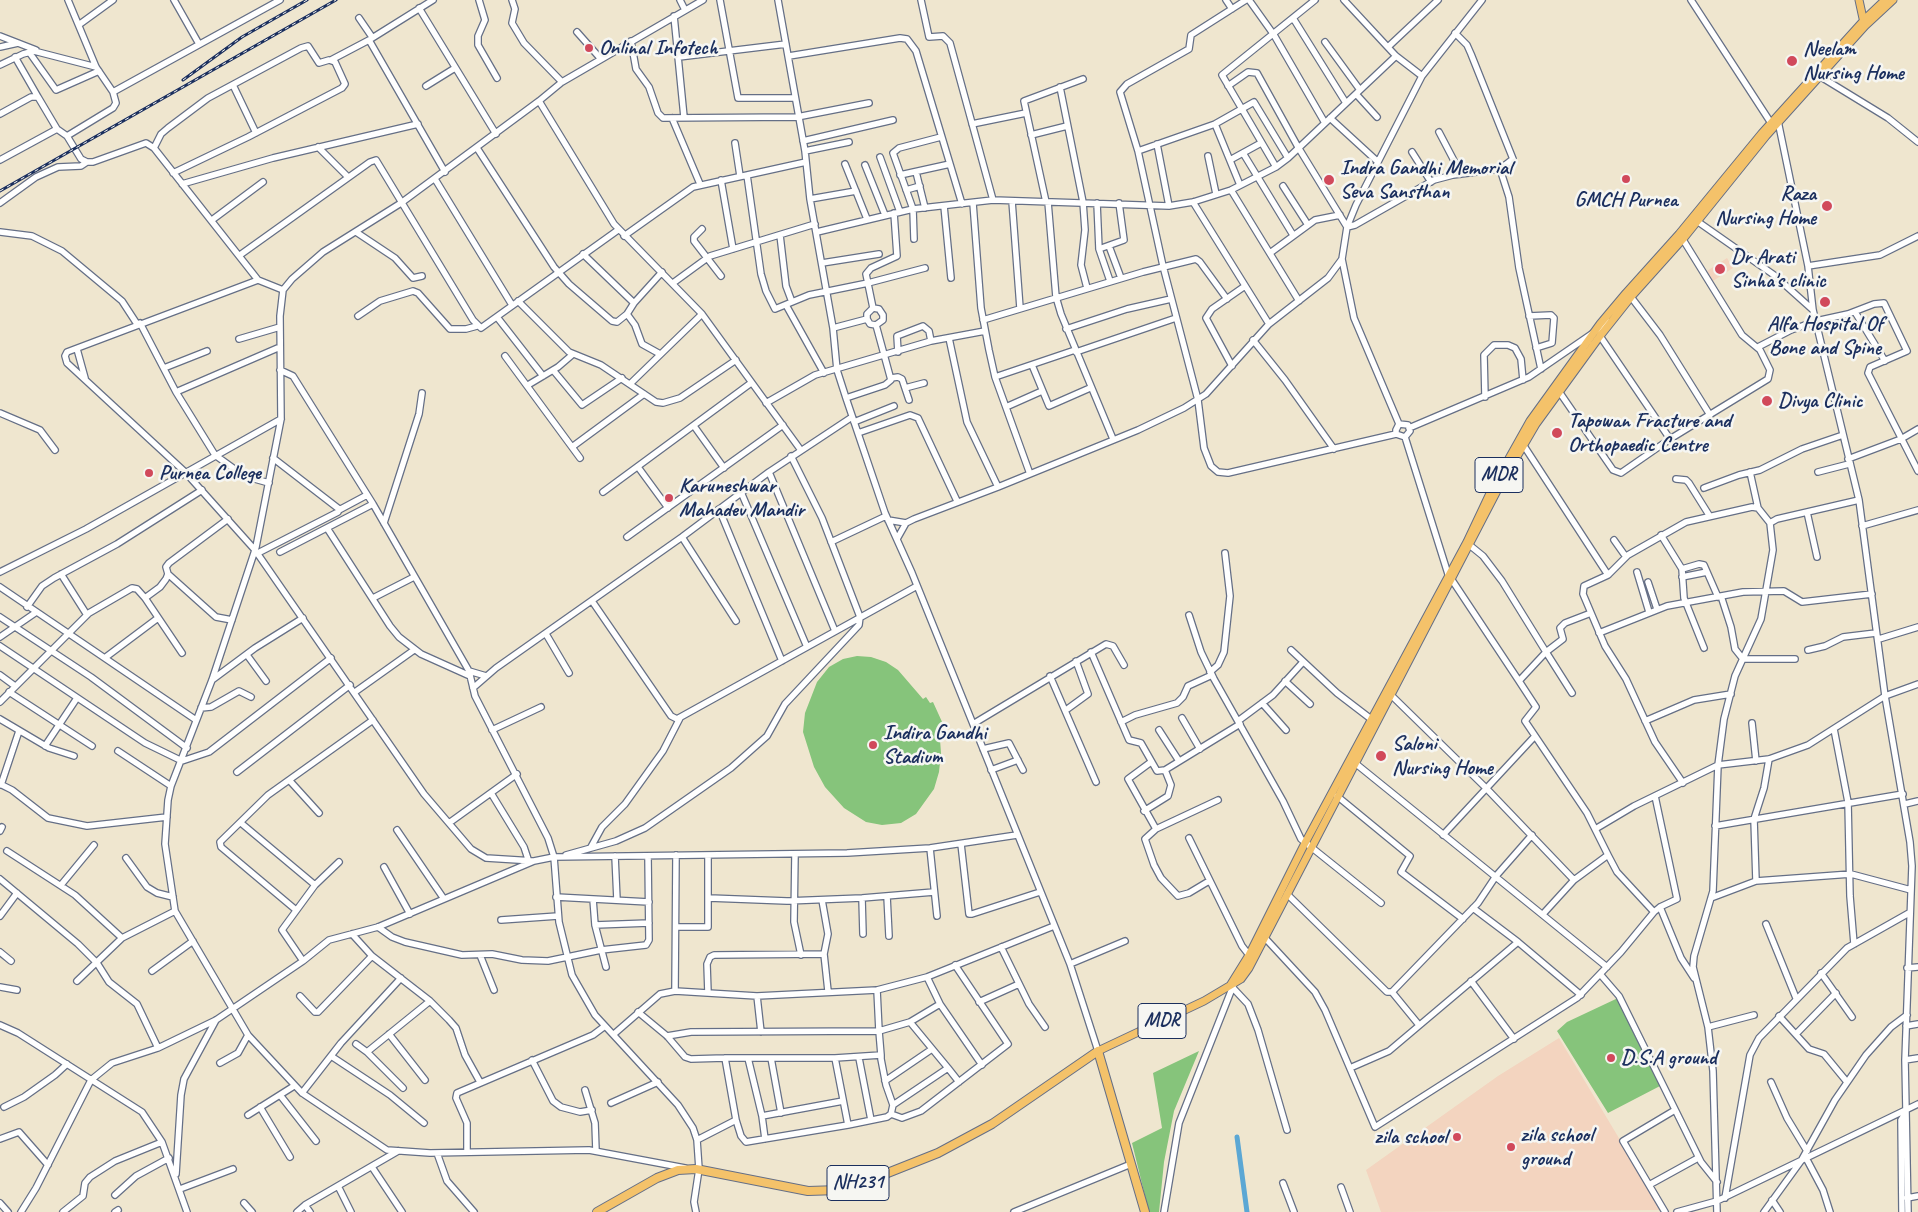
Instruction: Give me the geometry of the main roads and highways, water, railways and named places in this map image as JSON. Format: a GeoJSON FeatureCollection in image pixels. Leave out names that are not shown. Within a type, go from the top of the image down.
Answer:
{"type":"FeatureCollection","features":[{"type":"Feature","properties":{"kind":"highway"},"geometry":{"type":"LineString","coordinates":[[1098,1051],[1145,1212]]}},
{"type":"Feature","properties":{"kind":"highway","name":"NH231"},"geometry":{"type":"LineString","coordinates":[[597,1212],[657,1178],[688,1169],[698,1169],[808,1190],[839,1190],[938,1153],[992,1124],[1098,1051]]}},
{"type":"Feature","properties":{"kind":"main road"},"geometry":{"type":"LineString","coordinates":[[1858,0],[1864,23]]}},
{"type":"Feature","properties":{"kind":"main road","name":"MDR"},"geometry":{"type":"LineString","coordinates":[[1597,334],[1631,297],[1775,121],[1884,0]]}},
{"type":"Feature","properties":{"kind":"main road","name":"MDR"},"geometry":{"type":"LineString","coordinates":[[1775,121],[1821,77],[1864,23],[1893,0]]}},
{"type":"Feature","properties":{"kind":"main road","name":"MDR"},"geometry":{"type":"LineString","coordinates":[[1469,544],[1493,487],[1519,439],[1658,256],[1681,237]]}},
{"type":"Feature","properties":{"kind":"main road","name":"MDR"},"geometry":{"type":"LineString","coordinates":[[1231,988],[1308,845],[1371,719],[1498,489],[1558,389]]}},
{"type":"Feature","properties":{"kind":"main road","name":"MDR"},"geometry":{"type":"LineString","coordinates":[[1098,1051],[1231,988],[1249,968],[1287,894],[1308,845],[1355,763],[1450,577]]}},
{"type":"Feature","properties":{"kind":"waterway"},"geometry":{"type":"LineString","coordinates":[[1237,1137],[1247,1212]]}},
{"type":"Feature","properties":{"kind":"railway"},"geometry":{"type":"LineString","coordinates":[[183,80],[242,37],[307,0]]}},
{"type":"Feature","properties":{"kind":"railway"},"geometry":{"type":"LineString","coordinates":[[0,191],[336,0]]}},
{"type":"Feature","properties":{"kind":"place","name":"Onlinal Infotech"},"geometry":{"type":"Point","coordinates":[589,48]}},
{"type":"Feature","properties":{"kind":"place","name":"Neelam Nursing Home"},"geometry":{"type":"Point","coordinates":[1792,61]}},
{"type":"Feature","properties":{"kind":"place","name":"GMCH Purnea"},"geometry":{"type":"Point","coordinates":[1626,179]}},
{"type":"Feature","properties":{"kind":"place","name":"Indra Gandhi Memorial Seva Sansthan"},"geometry":{"type":"Point","coordinates":[1329,180]}},
{"type":"Feature","properties":{"kind":"place","name":"Raza Nursing Home"},"geometry":{"type":"Point","coordinates":[1827,206]}},
{"type":"Feature","properties":{"kind":"place","name":"Dr Arati Sinha's clinic"},"geometry":{"type":"Point","coordinates":[1720,269]}},
{"type":"Feature","properties":{"kind":"place","name":"Alfa Hospital Of Bone and Spine"},"geometry":{"type":"Point","coordinates":[1825,302]}},
{"type":"Feature","properties":{"kind":"place","name":"Divya Clinic"},"geometry":{"type":"Point","coordinates":[1767,401]}},
{"type":"Feature","properties":{"kind":"place","name":"Tapowan Fracture and Orthopaedic Centre"},"geometry":{"type":"Point","coordinates":[1557,433]}},
{"type":"Feature","properties":{"kind":"place","name":"Purnea College"},"geometry":{"type":"Point","coordinates":[149,473]}},
{"type":"Feature","properties":{"kind":"place","name":"Karuneshwar Mahadev Mandir"},"geometry":{"type":"Point","coordinates":[669,498]}},
{"type":"Feature","properties":{"kind":"place","name":"Indira Gandhi Stadium"},"geometry":{"type":"Point","coordinates":[873,745]}},
{"type":"Feature","properties":{"kind":"place","name":"Saloni Nursing Home"},"geometry":{"type":"Point","coordinates":[1381,756]}},
{"type":"Feature","properties":{"kind":"place","name":"D.S.A ground"},"geometry":{"type":"Point","coordinates":[1611,1058]}},
{"type":"Feature","properties":{"kind":"place","name":"zila school"},"geometry":{"type":"Point","coordinates":[1457,1137]}},
{"type":"Feature","properties":{"kind":"place","name":"zila school ground"},"geometry":{"type":"Point","coordinates":[1511,1147]}}]}
